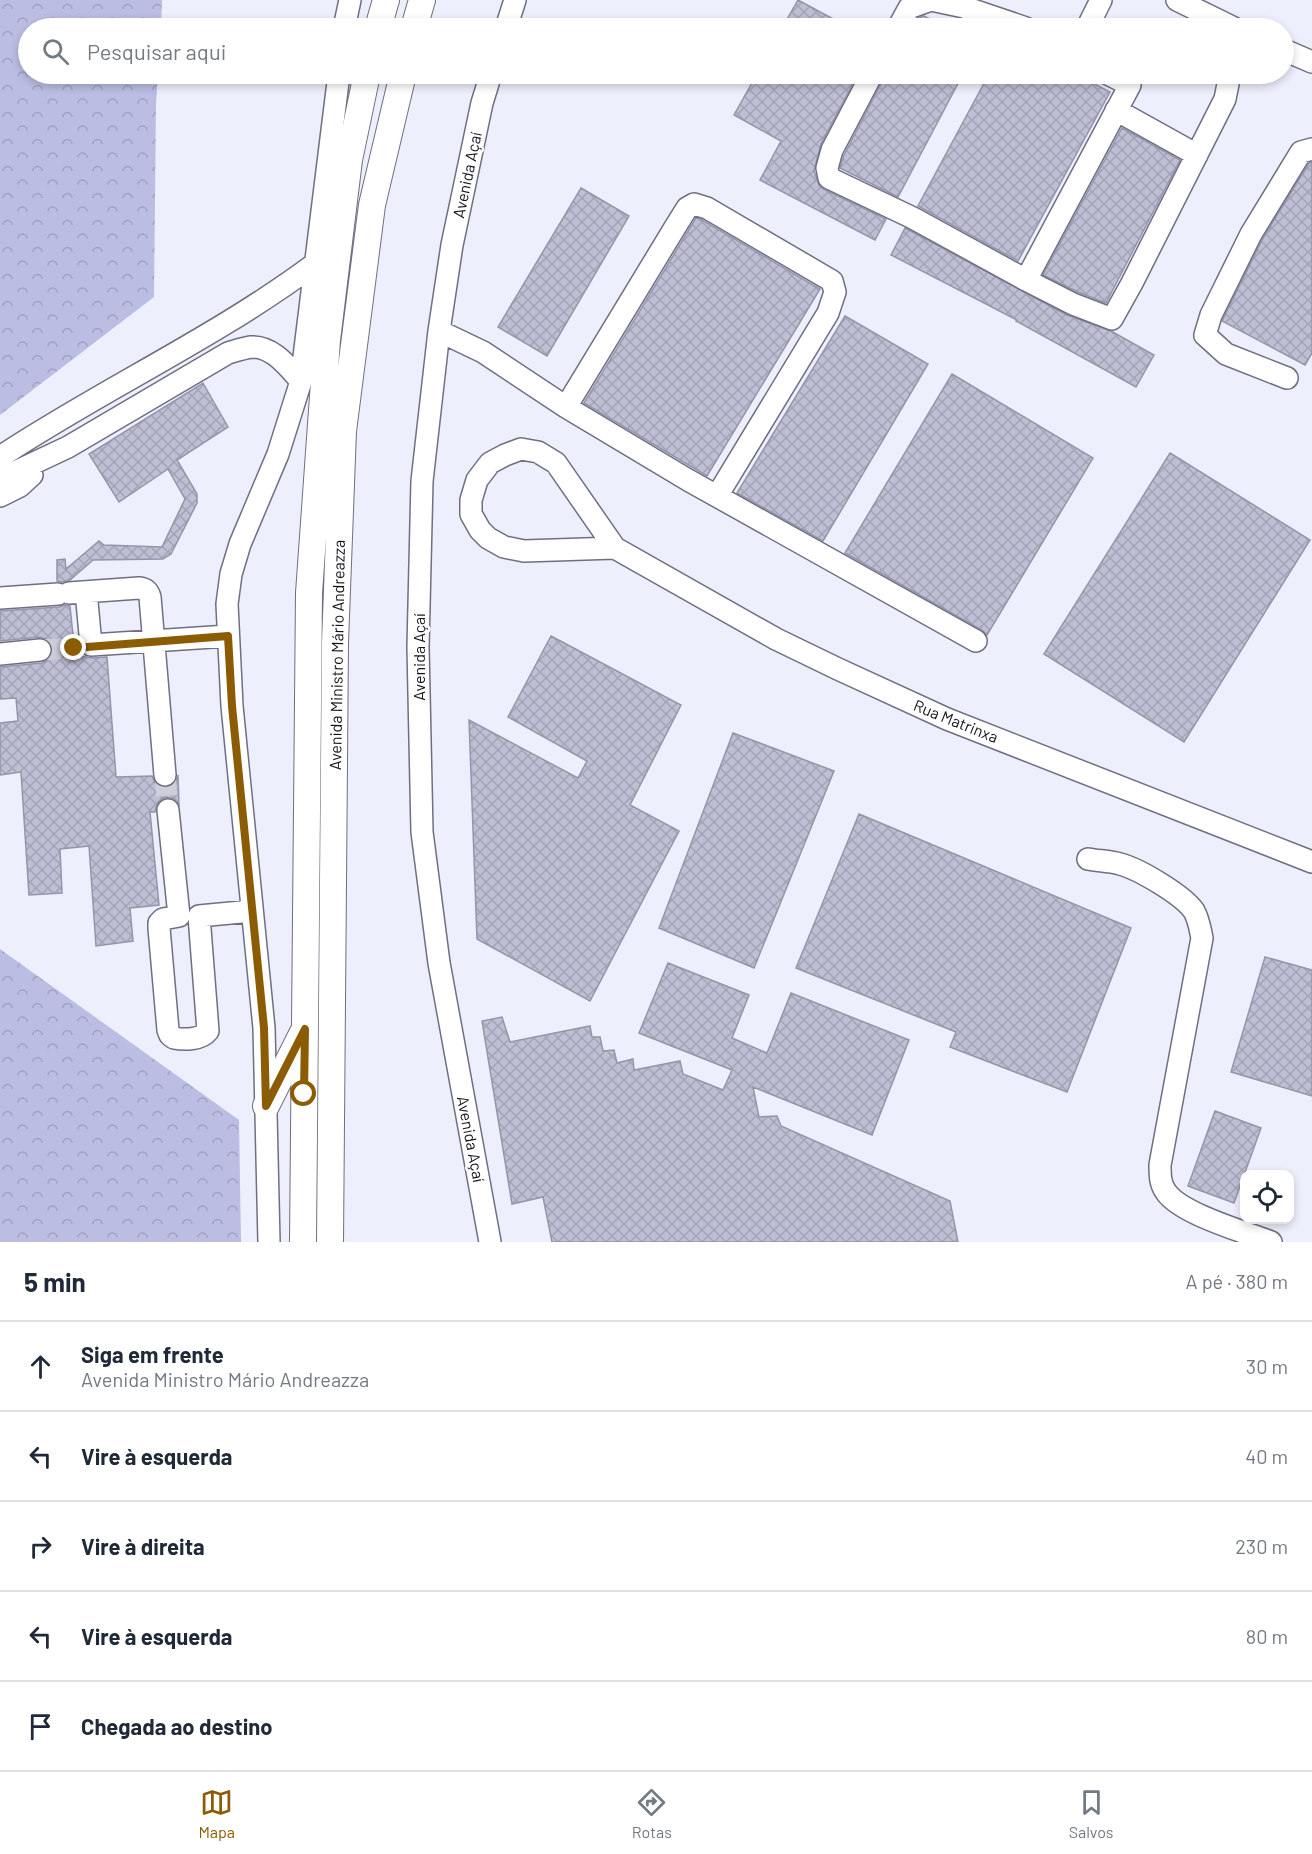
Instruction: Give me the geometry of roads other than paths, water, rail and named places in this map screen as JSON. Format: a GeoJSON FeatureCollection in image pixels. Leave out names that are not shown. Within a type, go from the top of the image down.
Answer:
{"type":"FeatureCollection","features":[{"type":"Feature","properties":{"kind":"main road"},"geometry":{"type":"LineString","coordinates":[[381,18],[386,0]]}},
{"type":"Feature","properties":{"kind":"main road"},"geometry":{"type":"LineString","coordinates":[[417,18],[422,0]]}},
{"type":"Feature","properties":{"kind":"main road","name":"Avenida Ministro Mário Andreazza"},"geometry":{"type":"LineString","coordinates":[[303,1242],[309,594],[339,159],[365,84]]}},
{"type":"Feature","properties":{"kind":"main road","name":"Avenida Ministro Mário Andreazza"},"geometry":{"type":"LineString","coordinates":[[330,1242],[335,643],[343,432],[372,205],[401,84]]}},
{"type":"Feature","properties":{"kind":"main road"},"geometry":{"type":"LineString","coordinates":[[339,159],[359,164],[365,170],[372,205]]}},
{"type":"Feature","properties":{"kind":"main road"},"geometry":{"type":"LineString","coordinates":[[266,1106],[305,1029]]}},
{"type":"Feature","properties":{"kind":"street"},"geometry":{"type":"LineString","coordinates":[[346,18],[350,0]]}},
{"type":"Feature","properties":{"kind":"street"},"geometry":{"type":"LineString","coordinates":[[509,18],[515,0]]}},
{"type":"Feature","properties":{"kind":"street"},"geometry":{"type":"LineString","coordinates":[[904,18],[909,8],[931,0],[964,7],[996,18]]}},
{"type":"Feature","properties":{"kind":"street"},"geometry":{"type":"LineString","coordinates":[[1092,18],[1101,0]]}},
{"type":"Feature","properties":{"kind":"street"},"geometry":{"type":"LineString","coordinates":[[1177,0],[1214,18]]}},
{"type":"Feature","properties":{"kind":"street"},"geometry":{"type":"LineString","coordinates":[[1294,54],[1312,62]]}},
{"type":"Feature","properties":{"kind":"street"},"geometry":{"type":"LineString","coordinates":[[339,84],[339,159]]}},
{"type":"Feature","properties":{"kind":"street","name":"Avenida Açaí"},"geometry":{"type":"LineString","coordinates":[[489,84],[482,103],[452,245],[439,331],[422,481],[418,647],[422,832],[439,963],[490,1242]]}},
{"type":"Feature","properties":{"kind":"street"},"geometry":{"type":"LineString","coordinates":[[867,84],[832,150],[826,168],[829,178],[913,218],[1073,304],[1112,319],[1225,99],[1228,84]]}},
{"type":"Feature","properties":{"kind":"street"},"geometry":{"type":"LineString","coordinates":[[1026,280],[1130,84]]}},
{"type":"Feature","properties":{"kind":"street"},"geometry":{"type":"LineString","coordinates":[[1116,110],[1197,155]]}},
{"type":"Feature","properties":{"kind":"street"},"geometry":{"type":"LineString","coordinates":[[1287,378],[1226,354],[1205,335],[1211,315],[1251,234],[1301,152],[1312,149]]}},
{"type":"Feature","properties":{"kind":"street","name":"Avenida Ministro Mário Andreazza"},"geometry":{"type":"LineString","coordinates":[[269,1242],[264,1028],[232,706],[227,604],[231,574],[240,544],[278,454],[301,381],[316,262],[339,159]]}},
{"type":"Feature","properties":{"kind":"street"},"geometry":{"type":"LineString","coordinates":[[566,407],[687,208],[694,204],[707,208],[832,281],[835,292],[828,313],[717,496]]}},
{"type":"Feature","properties":{"kind":"street"},"geometry":{"type":"LineString","coordinates":[[0,457],[271,296],[316,262]]}},
{"type":"Feature","properties":{"kind":"street"},"geometry":{"type":"LineString","coordinates":[[220,326],[228,353]]}},
{"type":"Feature","properties":{"kind":"street"},"geometry":{"type":"LineString","coordinates":[[439,331],[483,352],[566,407],[717,496],[976,641]]}},
{"type":"Feature","properties":{"kind":"street"},"geometry":{"type":"LineString","coordinates":[[0,479],[68,447],[228,353],[252,347],[264,349],[279,357],[301,381]]}},
{"type":"Feature","properties":{"kind":"street"},"geometry":{"type":"LineString","coordinates":[[55,423],[68,447]]}},
{"type":"Feature","properties":{"kind":"street","name":"Rua Matrinxa"},"geometry":{"type":"LineString","coordinates":[[615,548],[524,551],[504,547],[488,538],[480,530],[471,514],[471,500],[477,480],[490,463],[505,455],[521,449],[538,452],[556,463],[615,548],[776,639],[946,719],[1312,862]]}},
{"type":"Feature","properties":{"kind":"street"},"geometry":{"type":"LineString","coordinates":[[0,496],[20,486],[38,470],[48,457]]}},
{"type":"Feature","properties":{"kind":"street"},"geometry":{"type":"LineString","coordinates":[[0,598],[140,588],[149,592],[165,775]]}},
{"type":"Feature","properties":{"kind":"street"},"geometry":{"type":"LineString","coordinates":[[72,593],[87,602],[83,647],[228,636]]}},
{"type":"Feature","properties":{"kind":"street"},"geometry":{"type":"LineString","coordinates":[[0,654],[40,651]]}},
{"type":"Feature","properties":{"kind":"street"},"geometry":{"type":"LineString","coordinates":[[168,810],[189,916],[209,1026],[205,1035],[174,1038],[168,1030],[159,923],[163,919],[189,916],[252,911]]}},
{"type":"Feature","properties":{"kind":"street"},"geometry":{"type":"LineString","coordinates":[[1088,859],[1121,864],[1147,875],[1182,899],[1194,911],[1200,926],[1202,938],[1160,1166],[1161,1182],[1166,1193],[1191,1212],[1271,1242]]}},
{"type":"Feature","properties":{"kind":"tunnel"},"geometry":{"type":"LineString","coordinates":[[40,650],[74,648]]}},
{"type":"Feature","properties":{"kind":"tunnel"},"geometry":{"type":"LineString","coordinates":[[165,775],[168,810]]}}]}
